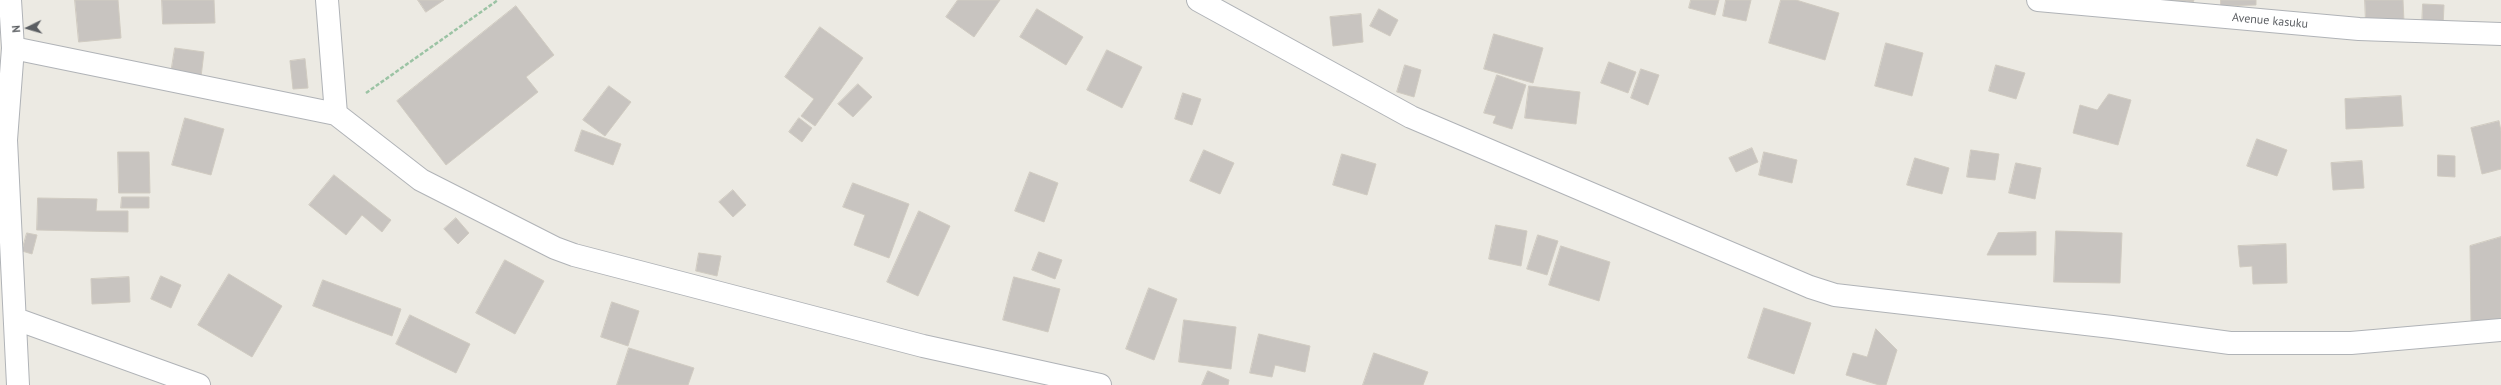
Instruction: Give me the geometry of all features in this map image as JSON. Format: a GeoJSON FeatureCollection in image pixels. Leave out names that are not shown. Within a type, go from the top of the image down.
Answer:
{"type":"FeatureCollection","features":[{"type":"Feature","properties":{"kind":"street"},"geometry":{"type":"LineString","coordinates":[[10,0],[13,48],[6,140],[16,319],[18,385]]}},
{"type":"Feature","properties":{"kind":"street"},"geometry":{"type":"LineString","coordinates":[[327,0],[336,114]]}},
{"type":"Feature","properties":{"kind":"street"},"geometry":{"type":"LineString","coordinates":[[1198,0],[1411,116],[1810,287],[1835,295],[2112,327],[2230,343],[2351,343],[2501,330]]}},
{"type":"Feature","properties":{"kind":"street","name":"Avenue kasuku"},"geometry":{"type":"LineString","coordinates":[[2038,0],[2359,29],[2501,34]]}},
{"type":"Feature","properties":{"kind":"street"},"geometry":{"type":"LineString","coordinates":[[13,48],[336,114],[421,180],[555,248],[574,255],[923,346],[1100,385]]}},
{"type":"Feature","properties":{"kind":"street"},"geometry":{"type":"LineString","coordinates":[[16,319],[199,385]]}},
{"type":"Feature","properties":{"kind":"path"},"geometry":{"type":"LineString","coordinates":[[336,114],[498,0]]}},
{"type":"Feature","properties":{"kind":"building"},"geometry":{"type":"Polygon","coordinates":[[[75,0],[118,0],[121,38],[79,42],[75,0]]]}},
{"type":"Feature","properties":{"kind":"building"},"geometry":{"type":"Polygon","coordinates":[[[162,0],[214,0],[215,23],[163,24],[162,0]]]}},
{"type":"Feature","properties":{"kind":"building"},"geometry":{"type":"Polygon","coordinates":[[[418,0],[444,0],[426,12],[418,0]]]}},
{"type":"Feature","properties":{"kind":"building"},"geometry":{"type":"Polygon","coordinates":[[[958,0],[1000,0],[974,37],[946,17],[958,0]]]}},
{"type":"Feature","properties":{"kind":"building"},"geometry":{"type":"Polygon","coordinates":[[[1691,0],[1719,0],[1715,15],[1689,8],[1691,0]]]}},
{"type":"Feature","properties":{"kind":"building"},"geometry":{"type":"Polygon","coordinates":[[[1726,0],[1751,0],[1746,21],[1723,16],[1726,0]]]}},
{"type":"Feature","properties":{"kind":"building"},"geometry":{"type":"Polygon","coordinates":[[[1781,0],[1796,0],[1839,13],[1825,60],[1769,43],[1781,0]]]}},
{"type":"Feature","properties":{"kind":"building"},"geometry":{"type":"Polygon","coordinates":[[[2138,0],[2194,0],[2193,2],[2186,1],[2184,10],[2138,0]]]}},
{"type":"Feature","properties":{"kind":"building"},"geometry":{"type":"Polygon","coordinates":[[[2221,0],[2256,0],[2256,5],[2221,6],[2221,0]]]}},
{"type":"Feature","properties":{"kind":"building"},"geometry":{"type":"Polygon","coordinates":[[[2365,0],[2403,0],[2404,22],[2366,23],[2365,0]]]}},
{"type":"Feature","properties":{"kind":"building"},"geometry":{"type":"Polygon","coordinates":[[[2423,4],[2444,5],[2443,27],[2422,26],[2423,4]]]}},
{"type":"Feature","properties":{"kind":"building"},"geometry":{"type":"Polygon","coordinates":[[[516,6],[554,55],[526,77],[538,92],[446,165],[397,101],[516,6]]]}},
{"type":"Feature","properties":{"kind":"building"},"geometry":{"type":"Polygon","coordinates":[[[1037,9],[1083,37],[1066,65],[1020,37],[1037,9]]]}},
{"type":"Feature","properties":{"kind":"building"},"geometry":{"type":"Polygon","coordinates":[[[1379,9],[1398,20],[1390,36],[1370,26],[1379,9]]]}},
{"type":"Feature","properties":{"kind":"building"},"geometry":{"type":"Polygon","coordinates":[[[1361,14],[1363,42],[1333,46],[1330,17],[1361,14]]]}},
{"type":"Feature","properties":{"kind":"building"},"geometry":{"type":"Polygon","coordinates":[[[820,27],[863,58],[815,126],[801,116],[814,99],[785,77],[820,27]]]}},
{"type":"Feature","properties":{"kind":"building"},"geometry":{"type":"Polygon","coordinates":[[[1494,34],[1543,48],[1533,83],[1484,69],[1494,34]]]}},
{"type":"Feature","properties":{"kind":"building"},"geometry":{"type":"Polygon","coordinates":[[[1886,43],[1923,53],[1912,96],[1875,86],[1886,43]]]}},
{"type":"Feature","properties":{"kind":"building"},"geometry":{"type":"Polygon","coordinates":[[[175,48],[204,52],[201,77],[171,73],[175,48]]]}},
{"type":"Feature","properties":{"kind":"building"},"geometry":{"type":"Polygon","coordinates":[[[1107,50],[1142,67],[1122,108],[1087,90],[1107,50]]]}},
{"type":"Feature","properties":{"kind":"building"},"geometry":{"type":"Polygon","coordinates":[[[305,59],[308,88],[293,89],[290,61],[305,59]]]}},
{"type":"Feature","properties":{"kind":"building"},"geometry":{"type":"Polygon","coordinates":[[[1609,62],[1636,72],[1628,93],[1601,83],[1609,62]]]}},
{"type":"Feature","properties":{"kind":"building"},"geometry":{"type":"Polygon","coordinates":[[[1405,65],[1421,70],[1414,97],[1397,92],[1405,65]]]}},
{"type":"Feature","properties":{"kind":"building"},"geometry":{"type":"Polygon","coordinates":[[[1996,65],[2025,73],[2016,99],[1989,91],[1996,65]]]}},
{"type":"Feature","properties":{"kind":"building"},"geometry":{"type":"Polygon","coordinates":[[[1641,69],[1659,75],[1648,105],[1631,98],[1641,69]]]}},
{"type":"Feature","properties":{"kind":"building"},"geometry":{"type":"Polygon","coordinates":[[[1497,75],[1526,85],[1512,129],[1493,123],[1496,116],[1484,113],[1497,75]]]}},
{"type":"Feature","properties":{"kind":"building"},"geometry":{"type":"Polygon","coordinates":[[[858,84],[872,97],[853,117],[838,104],[858,84]]]}},
{"type":"Feature","properties":{"kind":"building"},"geometry":{"type":"Polygon","coordinates":[[[609,86],[631,102],[605,136],[583,120],[609,86]]]}},
{"type":"Feature","properties":{"kind":"building"},"geometry":{"type":"Polygon","coordinates":[[[1529,86],[1580,92],[1576,124],[1525,118],[1529,86]]]}},
{"type":"Feature","properties":{"kind":"building"},"geometry":{"type":"Polygon","coordinates":[[[1183,93],[1201,99],[1192,125],[1175,119],[1183,93]]]}},
{"type":"Feature","properties":{"kind":"building"},"geometry":{"type":"Polygon","coordinates":[[[2109,94],[2131,100],[2118,145],[2073,133],[2080,105],[2097,110],[2109,94]]]}},
{"type":"Feature","properties":{"kind":"building"},"geometry":{"type":"Polygon","coordinates":[[[2401,96],[2403,126],[2346,129],[2345,99],[2401,96]]]}},
{"type":"Feature","properties":{"kind":"building"},"geometry":{"type":"Polygon","coordinates":[[[185,118],[224,129],[211,175],[172,165],[185,118]]]}},
{"type":"Feature","properties":{"kind":"building"},"geometry":{"type":"Polygon","coordinates":[[[799,118],[812,128],[802,142],[789,132],[799,118]]]}},
{"type":"Feature","properties":{"kind":"building"},"geometry":{"type":"Polygon","coordinates":[[[2499,121],[2501,131],[2501,169],[2482,174],[2471,128],[2499,121]]]}},
{"type":"Feature","properties":{"kind":"building"},"geometry":{"type":"Polygon","coordinates":[[[582,130],[621,144],[613,165],[575,151],[582,130]]]}},
{"type":"Feature","properties":{"kind":"building"},"geometry":{"type":"Polygon","coordinates":[[[2257,139],[2287,150],[2277,176],[2247,166],[2257,139]]]}},
{"type":"Feature","properties":{"kind":"building"},"geometry":{"type":"Polygon","coordinates":[[[1752,148],[1758,162],[1736,172],[1729,158],[1752,148]]]}},
{"type":"Feature","properties":{"kind":"building"},"geometry":{"type":"Polygon","coordinates":[[[1204,150],[1234,163],[1220,194],[1190,181],[1204,150]]]}},
{"type":"Feature","properties":{"kind":"building"},"geometry":{"type":"Polygon","coordinates":[[[1971,150],[1999,154],[1995,180],[1967,177],[1971,150]]]}},
{"type":"Feature","properties":{"kind":"building"},"geometry":{"type":"Polygon","coordinates":[[[118,152],[149,152],[150,193],[119,193],[118,152]]]}},
{"type":"Feature","properties":{"kind":"building"},"geometry":{"type":"Polygon","coordinates":[[[1764,152],[1797,160],[1792,183],[1759,175],[1764,152]]]}},
{"type":"Feature","properties":{"kind":"building"},"geometry":{"type":"Polygon","coordinates":[[[1342,154],[1376,164],[1367,195],[1333,185],[1342,154]]]}},
{"type":"Feature","properties":{"kind":"building"},"geometry":{"type":"Polygon","coordinates":[[[2438,155],[2455,156],[2455,177],[2438,176],[2438,155]]]}},
{"type":"Feature","properties":{"kind":"building"},"geometry":{"type":"Polygon","coordinates":[[[1915,158],[1949,168],[1942,194],[1907,185],[1915,158]]]}},
{"type":"Feature","properties":{"kind":"building"},"geometry":{"type":"Polygon","coordinates":[[[2362,161],[2364,188],[2333,190],[2331,163],[2362,161]]]}},
{"type":"Feature","properties":{"kind":"building"},"geometry":{"type":"Polygon","coordinates":[[[2016,163],[2041,168],[2035,199],[2009,193],[2016,163]]]}},
{"type":"Feature","properties":{"kind":"building"},"geometry":{"type":"Polygon","coordinates":[[[1030,172],[1058,183],[1044,222],[1015,211],[1030,172]]]}},
{"type":"Feature","properties":{"kind":"building"},"geometry":{"type":"Polygon","coordinates":[[[334,175],[391,220],[382,232],[362,215],[346,235],[309,205],[334,175]]]}},
{"type":"Feature","properties":{"kind":"building"},"geometry":{"type":"Polygon","coordinates":[[[853,183],[909,204],[889,258],[854,245],[865,215],[843,207],[853,183]]]}},
{"type":"Feature","properties":{"kind":"building"},"geometry":{"type":"Polygon","coordinates":[[[733,190],[746,205],[733,217],[719,202],[733,190]]]}},
{"type":"Feature","properties":{"kind":"building"},"geometry":{"type":"Polygon","coordinates":[[[122,197],[149,197],[149,208],[121,208],[122,197]]]}},
{"type":"Feature","properties":{"kind":"building"},"geometry":{"type":"Polygon","coordinates":[[[38,198],[97,199],[96,211],[128,211],[128,232],[37,230],[38,198]]]}},
{"type":"Feature","properties":{"kind":"building"},"geometry":{"type":"Polygon","coordinates":[[[919,211],[950,226],[918,296],[887,282],[919,211]]]}},
{"type":"Feature","properties":{"kind":"building"},"geometry":{"type":"Polygon","coordinates":[[[456,218],[469,233],[458,244],[444,229],[456,218]]]}},
{"type":"Feature","properties":{"kind":"building"},"geometry":{"type":"Polygon","coordinates":[[[1496,225],[1527,231],[1521,266],[1489,259],[1496,225]]]}},
{"type":"Feature","properties":{"kind":"building"},"geometry":{"type":"Polygon","coordinates":[[[2056,231],[2122,233],[2120,283],[2054,282],[2056,231]]]}},
{"type":"Feature","properties":{"kind":"building"},"geometry":{"type":"Polygon","coordinates":[[[2036,232],[2036,255],[1987,255],[1998,233],[2036,232]]]}},
{"type":"Feature","properties":{"kind":"building"},"geometry":{"type":"Polygon","coordinates":[[[27,233],[37,235],[32,254],[22,251],[27,233]]]}},
{"type":"Feature","properties":{"kind":"building"},"geometry":{"type":"Polygon","coordinates":[[[1538,235],[1558,241],[1547,275],[1527,269],[1538,235]]]}},
{"type":"Feature","properties":{"kind":"building"},"geometry":{"type":"Polygon","coordinates":[[[2501,237],[2501,320],[2471,321],[2470,246],[2501,237]]]}},
{"type":"Feature","properties":{"kind":"building"},"geometry":{"type":"Polygon","coordinates":[[[2286,244],[2287,283],[2253,284],[2252,266],[2240,267],[2238,246],[2286,244]]]}},
{"type":"Feature","properties":{"kind":"building"},"geometry":{"type":"Polygon","coordinates":[[[1561,246],[1610,262],[1599,301],[1549,285],[1561,246]]]}},
{"type":"Feature","properties":{"kind":"building"},"geometry":{"type":"Polygon","coordinates":[[[1039,252],[1062,260],[1055,279],[1032,270],[1039,252]]]}},
{"type":"Feature","properties":{"kind":"building"},"geometry":{"type":"Polygon","coordinates":[[[699,253],[721,256],[717,276],[696,271],[699,253]]]}},
{"type":"Feature","properties":{"kind":"building"},"geometry":{"type":"Polygon","coordinates":[[[505,260],[544,281],[515,334],[476,313],[505,260]]]}},
{"type":"Feature","properties":{"kind":"building"},"geometry":{"type":"Polygon","coordinates":[[[229,274],[282,306],[252,357],[198,325],[229,274]]]}},
{"type":"Feature","properties":{"kind":"building"},"geometry":{"type":"Polygon","coordinates":[[[161,276],[181,285],[171,308],[151,299],[161,276]]]}},
{"type":"Feature","properties":{"kind":"building"},"geometry":{"type":"Polygon","coordinates":[[[129,277],[130,302],[92,304],[91,279],[129,277]]]}},
{"type":"Feature","properties":{"kind":"building"},"geometry":{"type":"Polygon","coordinates":[[[1014,277],[1060,289],[1048,332],[1003,320],[1014,277]]]}},
{"type":"Feature","properties":{"kind":"building"},"geometry":{"type":"Polygon","coordinates":[[[323,280],[401,309],[392,336],[313,306],[323,280]]]}},
{"type":"Feature","properties":{"kind":"building"},"geometry":{"type":"Polygon","coordinates":[[[1149,288],[1177,299],[1154,360],[1126,349],[1149,288]]]}},
{"type":"Feature","properties":{"kind":"building"},"geometry":{"type":"Polygon","coordinates":[[[612,302],[639,311],[628,346],[601,337],[612,302]]]}},
{"type":"Feature","properties":{"kind":"building"},"geometry":{"type":"Polygon","coordinates":[[[1764,308],[1811,323],[1794,374],[1748,358],[1764,308]]]}},
{"type":"Feature","properties":{"kind":"building"},"geometry":{"type":"Polygon","coordinates":[[[410,315],[470,344],[456,373],[396,344],[410,315]]]}},
{"type":"Feature","properties":{"kind":"building"},"geometry":{"type":"Polygon","coordinates":[[[1184,320],[1236,327],[1231,369],[1179,362],[1184,320]]]}},
{"type":"Feature","properties":{"kind":"building"},"geometry":{"type":"Polygon","coordinates":[[[1876,329],[1897,350],[1886,385],[1879,385],[1846,375],[1853,353],[1867,357],[1876,329]]]}},
{"type":"Feature","properties":{"kind":"building"},"geometry":{"type":"Polygon","coordinates":[[[1259,334],[1310,346],[1305,372],[1275,365],[1272,377],[1250,373],[1259,334]]]}},
{"type":"Feature","properties":{"kind":"building"},"geometry":{"type":"Polygon","coordinates":[[[629,348],[694,368],[688,385],[617,385],[629,348]]]}},
{"type":"Feature","properties":{"kind":"building"},"geometry":{"type":"Polygon","coordinates":[[[1374,353],[1428,372],[1423,385],[1363,385],[1374,353]]]}},
{"type":"Feature","properties":{"kind":"building"},"geometry":{"type":"Polygon","coordinates":[[[1208,371],[1229,380],[1228,385],[1202,385],[1208,371]]]}}]}
